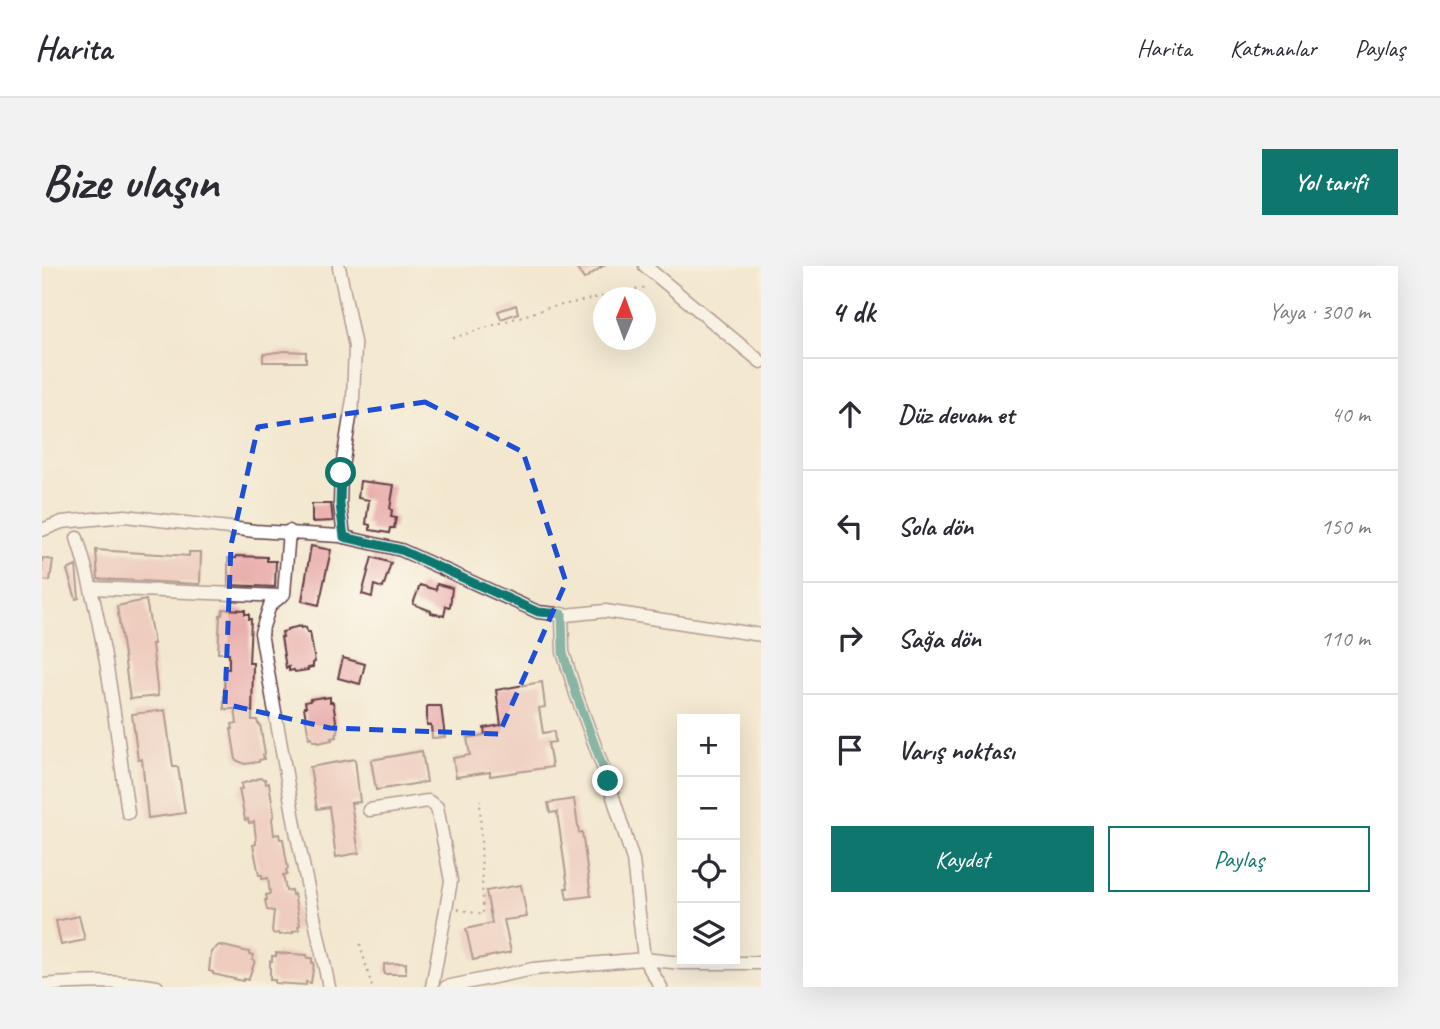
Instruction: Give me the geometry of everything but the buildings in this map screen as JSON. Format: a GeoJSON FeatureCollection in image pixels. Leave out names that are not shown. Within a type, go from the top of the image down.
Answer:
{"type":"FeatureCollection","features":[{"type":"Feature","properties":{"kind":"street"},"geometry":{"type":"LineString","coordinates":[[339,267],[355,347],[352,399],[341,473],[340,504],[344,537]]}},
{"type":"Feature","properties":{"kind":"street"},"geometry":{"type":"LineString","coordinates":[[649,270],[761,362]]}},
{"type":"Feature","properties":{"kind":"street"},"geometry":{"type":"LineString","coordinates":[[42,530],[62,523],[125,516],[255,531],[289,531],[344,537],[401,550],[538,612],[562,614],[605,611],[761,635]]}},
{"type":"Feature","properties":{"kind":"street"},"geometry":{"type":"LineString","coordinates":[[289,531],[284,594],[270,605],[261,633],[329,987]]}},
{"type":"Feature","properties":{"kind":"street"},"geometry":{"type":"LineString","coordinates":[[77,538],[92,588],[106,654],[128,813]]}},
{"type":"Feature","properties":{"kind":"street"},"geometry":{"type":"LineString","coordinates":[[92,588],[281,596]]}},
{"type":"Feature","properties":{"kind":"street"},"geometry":{"type":"LineString","coordinates":[[562,614],[563,653],[633,860],[644,959],[661,987]]}},
{"type":"Feature","properties":{"kind":"street"},"geometry":{"type":"LineString","coordinates":[[369,810],[428,801],[437,807],[450,881],[432,987]]}},
{"type":"Feature","properties":{"kind":"street"},"geometry":{"type":"LineString","coordinates":[[446,987],[533,969],[644,959],[681,963],[761,963]]}},
{"type":"Feature","properties":{"kind":"street"},"geometry":{"type":"LineString","coordinates":[[42,985],[88,981],[157,987]]}},
{"type":"Feature","properties":{"kind":"path"},"geometry":{"type":"LineString","coordinates":[[453,338],[548,308],[643,288],[649,270]]}},
{"type":"Feature","properties":{"kind":"path"},"geometry":{"type":"LineString","coordinates":[[447,906],[483,915],[480,800]]}},
{"type":"Feature","properties":{"kind":"path"},"geometry":{"type":"LineString","coordinates":[[360,944],[372,987]]}},
{"type":"Feature","properties":{"kind":"highlighted area"},"geometry":{"type":"Polygon","coordinates":[[[425,402],[523,452],[566,582],[499,734],[330,728],[225,704],[231,545],[258,427],[425,402]]]}},
{"type":"Feature","properties":{"kind":"route"},"geometry":{"type":"LineString","coordinates":[[341,473],[340,504],[344,537],[401,550],[538,612],[562,614],[563,653],[608,781]]}}]}
